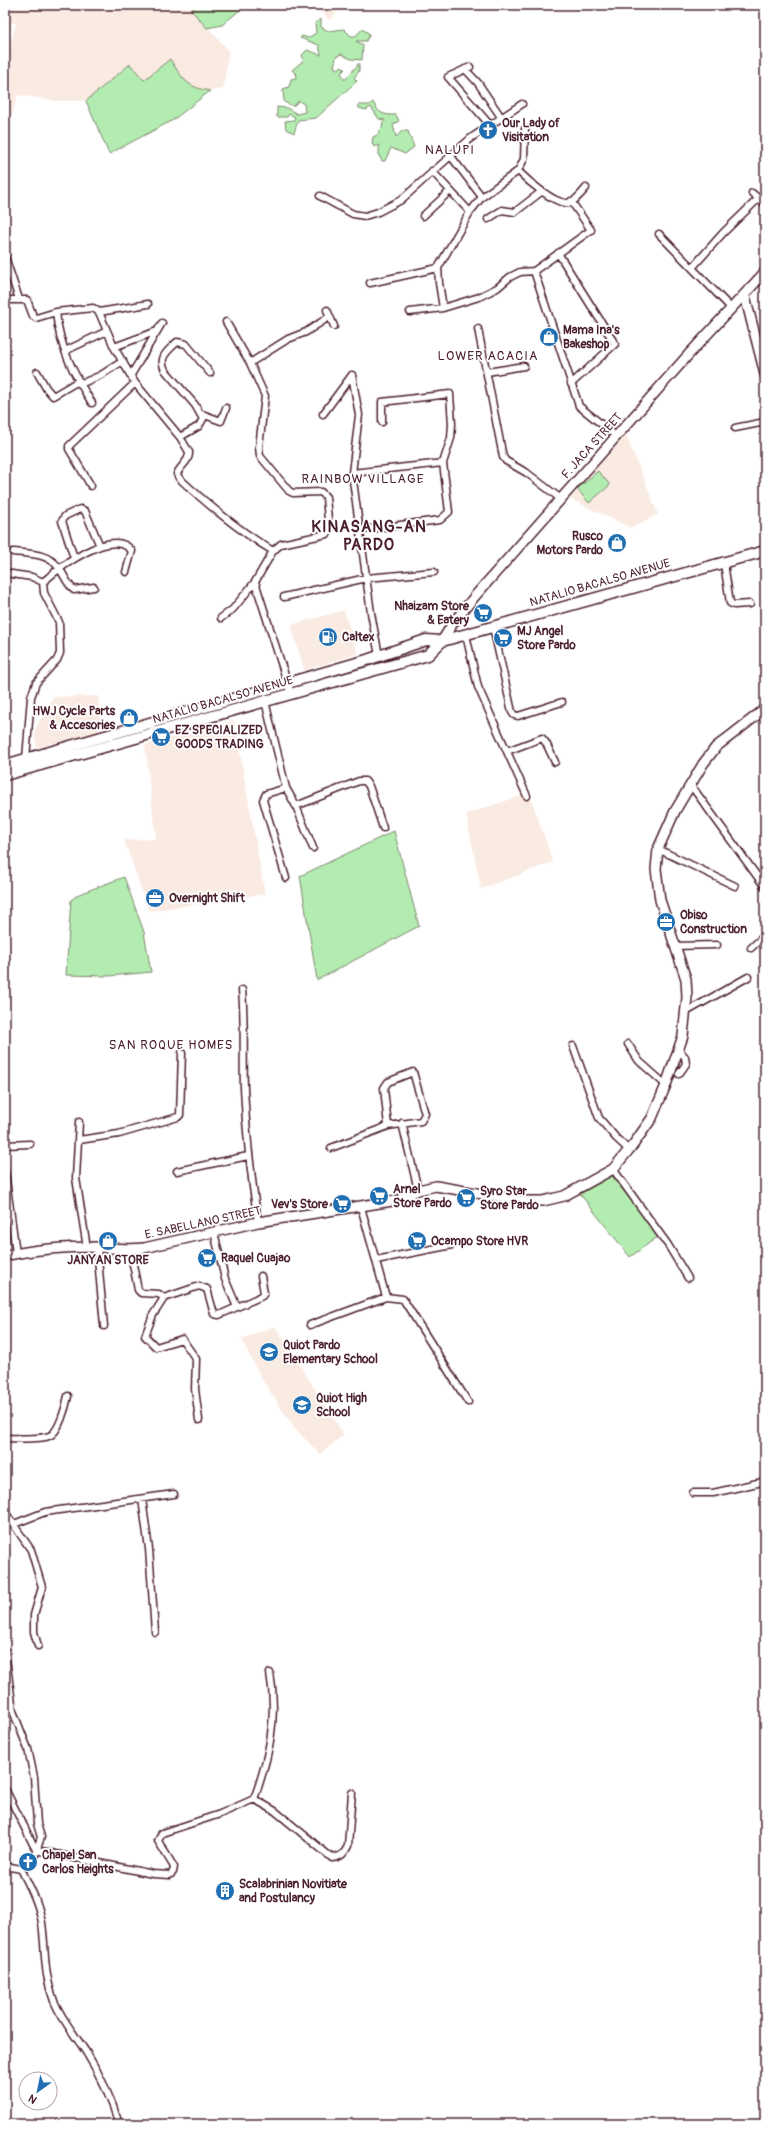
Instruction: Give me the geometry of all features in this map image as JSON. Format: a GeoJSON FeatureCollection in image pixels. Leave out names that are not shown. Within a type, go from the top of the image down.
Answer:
{"type":"FeatureCollection","features":[{"type":"Feature","properties":{"kind":"main road","name":"NATALIO BACALSO AVENUE"},"geometry":{"type":"LineString","coordinates":[[5,765],[379,656],[426,640],[442,641],[724,563],[765,550]]}},
{"type":"Feature","properties":{"kind":"main road","name":"NATALIO BACALSO AVENUE"},"geometry":{"type":"LineString","coordinates":[[5,775],[428,655],[442,641]]}},
{"type":"Feature","properties":{"kind":"street"},"geometry":{"type":"LineString","coordinates":[[490,125],[448,77],[468,68],[501,118]]}},
{"type":"Feature","properties":{"kind":"street"},"geometry":{"type":"LineString","coordinates":[[320,196],[353,214],[371,215],[401,200],[450,155],[490,125],[522,104]]}},
{"type":"Feature","properties":{"kind":"street"},"geometry":{"type":"LineString","coordinates":[[443,308],[438,268],[470,212],[482,197],[518,171],[524,159],[525,129]]}},
{"type":"Feature","properties":{"kind":"street"},"geometry":{"type":"LineString","coordinates":[[450,155],[482,197]]}},
{"type":"Feature","properties":{"kind":"street"},"geometry":{"type":"LineString","coordinates":[[432,171],[470,212]]}},
{"type":"Feature","properties":{"kind":"street"},"geometry":{"type":"LineString","coordinates":[[518,171],[541,192],[564,202],[571,202],[586,188]]}},
{"type":"Feature","properties":{"kind":"street"},"geometry":{"type":"LineString","coordinates":[[423,216],[450,191]]}},
{"type":"Feature","properties":{"kind":"street"},"geometry":{"type":"LineString","coordinates":[[488,219],[502,210],[512,213],[517,211],[541,192]]}},
{"type":"Feature","properties":{"kind":"street"},"geometry":{"type":"LineString","coordinates":[[752,193],[765,204]]}},
{"type":"Feature","properties":{"kind":"street"},"geometry":{"type":"LineString","coordinates":[[692,268],[723,233],[758,199]]}},
{"type":"Feature","properties":{"kind":"street"},"geometry":{"type":"LineString","coordinates":[[410,312],[443,308],[478,297],[497,288],[510,277],[520,272],[534,271],[591,230],[571,202]]}},
{"type":"Feature","properties":{"kind":"street"},"geometry":{"type":"LineString","coordinates":[[659,234],[732,309]]}},
{"type":"Feature","properties":{"kind":"street"},"geometry":{"type":"LineString","coordinates":[[558,253],[615,344],[571,384]]}},
{"type":"Feature","properties":{"kind":"street"},"geometry":{"type":"LineString","coordinates":[[5,257],[18,299]]}},
{"type":"Feature","properties":{"kind":"street"},"geometry":{"type":"LineString","coordinates":[[370,283],[438,268]]}},
{"type":"Feature","properties":{"kind":"street"},"geometry":{"type":"LineString","coordinates":[[534,271],[579,406],[616,436]]}},
{"type":"Feature","properties":{"kind":"street","name":"F. JACA STREET"},"geometry":{"type":"LineString","coordinates":[[442,641],[453,623],[475,596],[616,436],[745,296],[765,272]]}},
{"type":"Feature","properties":{"kind":"street"},"geometry":{"type":"LineString","coordinates":[[745,296],[765,374]]}},
{"type":"Feature","properties":{"kind":"street"},"geometry":{"type":"LineString","coordinates":[[5,300],[18,299],[29,302],[33,316],[36,318],[56,312],[93,308],[99,312],[114,347],[135,383],[180,437],[190,456],[179,469],[179,478],[212,509],[242,533],[273,551]]}},
{"type":"Feature","properties":{"kind":"street"},"geometry":{"type":"LineString","coordinates":[[99,312],[148,304]]}},
{"type":"Feature","properties":{"kind":"street"},"geometry":{"type":"LineString","coordinates":[[327,310],[334,326]]}},
{"type":"Feature","properties":{"kind":"street"},"geometry":{"type":"LineString","coordinates":[[56,312],[59,332],[65,351],[79,382],[92,403]]}},
{"type":"Feature","properties":{"kind":"street"},"geometry":{"type":"LineString","coordinates":[[250,363],[288,339],[306,332],[329,317]]}},
{"type":"Feature","properties":{"kind":"street"},"geometry":{"type":"LineString","coordinates":[[221,618],[233,609],[256,582],[273,551],[281,544],[328,534],[329,531],[326,497],[321,492],[293,493],[289,491],[260,456],[259,447],[265,396],[250,363],[226,322]]}},
{"type":"Feature","properties":{"kind":"street"},"geometry":{"type":"LineString","coordinates":[[130,375],[162,323]]}},
{"type":"Feature","properties":{"kind":"street"},"geometry":{"type":"LineString","coordinates":[[478,329],[503,457],[506,461],[527,473],[561,499]]}},
{"type":"Feature","properties":{"kind":"street"},"geometry":{"type":"LineString","coordinates":[[65,351],[107,331]]}},
{"type":"Feature","properties":{"kind":"street"},"geometry":{"type":"LineString","coordinates":[[114,347],[157,331]]}},
{"type":"Feature","properties":{"kind":"street"},"geometry":{"type":"LineString","coordinates":[[210,373],[186,344],[182,342],[177,342],[162,357],[162,364],[165,370],[202,414],[221,421],[226,408]]}},
{"type":"Feature","properties":{"kind":"street"},"geometry":{"type":"LineString","coordinates":[[37,372],[46,388],[53,396],[79,382],[91,380],[123,361]]}},
{"type":"Feature","properties":{"kind":"street"},"geometry":{"type":"LineString","coordinates":[[487,372],[524,366]]}},
{"type":"Feature","properties":{"kind":"street"},"geometry":{"type":"LineString","coordinates":[[323,414],[352,375],[359,415],[352,473],[366,578],[379,656]]}},
{"type":"Feature","properties":{"kind":"street"},"geometry":{"type":"LineString","coordinates":[[91,486],[69,449],[69,446],[135,383]]}},
{"type":"Feature","properties":{"kind":"street"},"geometry":{"type":"LineString","coordinates":[[360,530],[440,520],[449,512],[443,463],[452,424],[450,394],[382,402],[382,422]]}},
{"type":"Feature","properties":{"kind":"street"},"geometry":{"type":"LineString","coordinates":[[180,437],[199,426],[203,419],[202,414]]}},
{"type":"Feature","properties":{"kind":"street"},"geometry":{"type":"LineString","coordinates":[[735,428],[765,422]]}},
{"type":"Feature","properties":{"kind":"street"},"geometry":{"type":"LineString","coordinates":[[352,473],[443,463]]}},
{"type":"Feature","properties":{"kind":"street"},"geometry":{"type":"LineString","coordinates":[[74,558],[62,521],[65,516],[80,509],[85,511],[100,546]]}},
{"type":"Feature","properties":{"kind":"street"},"geometry":{"type":"LineString","coordinates":[[43,582],[59,568],[74,558],[100,546],[114,542],[129,547],[132,551],[131,560],[126,572]]}},
{"type":"Feature","properties":{"kind":"street"},"geometry":{"type":"LineString","coordinates":[[13,552],[50,558],[74,590],[94,587]]}},
{"type":"Feature","properties":{"kind":"street"},"geometry":{"type":"LineString","coordinates":[[724,563],[730,603],[734,605],[750,604]]}},
{"type":"Feature","properties":{"kind":"street"},"geometry":{"type":"LineString","coordinates":[[284,597],[366,578],[434,572]]}},
{"type":"Feature","properties":{"kind":"street"},"geometry":{"type":"LineString","coordinates":[[5,573],[32,577],[43,582]]}},
{"type":"Feature","properties":{"kind":"street"},"geometry":{"type":"LineString","coordinates":[[26,759],[31,697],[36,683],[56,660],[60,653],[58,622],[44,593],[43,582]]}},
{"type":"Feature","properties":{"kind":"street"},"geometry":{"type":"LineString","coordinates":[[256,582],[291,694]]}},
{"type":"Feature","properties":{"kind":"street"},"geometry":{"type":"LineString","coordinates":[[493,627],[512,712],[514,715],[518,716],[562,702]]}},
{"type":"Feature","properties":{"kind":"street"},"geometry":{"type":"LineString","coordinates":[[466,634],[478,687],[527,796]]}},
{"type":"Feature","properties":{"kind":"street"},"geometry":{"type":"LineString","coordinates":[[266,701],[286,788],[296,806],[312,848]]}},
{"type":"Feature","properties":{"kind":"street","name":"E. SABELLANO STREET"},"geometry":{"type":"LineString","coordinates":[[5,1256],[16,1253],[97,1247],[130,1249],[258,1222],[399,1200],[418,1190],[436,1186],[524,1201],[543,1201],[564,1196],[612,1169],[629,1150],[652,1118],[666,1085],[678,1050],[686,1012],[688,997],[686,979],[658,895],[656,869],[658,849],[674,811],[703,764],[716,747],[765,709]]}},
{"type":"Feature","properties":{"kind":"street"},"geometry":{"type":"LineString","coordinates":[[507,751],[542,738],[555,762]]}},
{"type":"Feature","properties":{"kind":"street"},"geometry":{"type":"LineString","coordinates":[[296,806],[359,781],[365,781],[369,786],[383,828]]}},
{"type":"Feature","properties":{"kind":"street"},"geometry":{"type":"LineString","coordinates":[[690,784],[765,886]]}},
{"type":"Feature","properties":{"kind":"street"},"geometry":{"type":"LineString","coordinates":[[286,788],[266,794],[263,800],[286,878]]}},
{"type":"Feature","properties":{"kind":"street"},"geometry":{"type":"LineString","coordinates":[[658,849],[735,886]]}},
{"type":"Feature","properties":{"kind":"street"},"geometry":{"type":"LineString","coordinates":[[751,948],[765,935]]}},
{"type":"Feature","properties":{"kind":"street"},"geometry":{"type":"LineString","coordinates":[[674,946],[717,945]]}},
{"type":"Feature","properties":{"kind":"street"},"geometry":{"type":"LineString","coordinates":[[686,1012],[748,978]]}},
{"type":"Feature","properties":{"kind":"street"},"geometry":{"type":"LineString","coordinates":[[242,990],[245,1023],[244,1086],[248,1156],[258,1222]]}},
{"type":"Feature","properties":{"kind":"street"},"geometry":{"type":"LineString","coordinates":[[628,1044],[639,1061],[666,1085]]}},
{"type":"Feature","properties":{"kind":"street"},"geometry":{"type":"LineString","coordinates":[[573,1046],[599,1118],[616,1138],[629,1150]]}},
{"type":"Feature","properties":{"kind":"street"},"geometry":{"type":"LineString","coordinates":[[678,1050],[685,1057],[686,1064],[679,1074]]}},
{"type":"Feature","properties":{"kind":"street"},"geometry":{"type":"LineString","coordinates":[[79,1140],[119,1134],[178,1117],[180,1115],[182,1053]]}},
{"type":"Feature","properties":{"kind":"street"},"geometry":{"type":"LineString","coordinates":[[331,1148],[388,1126],[421,1121],[425,1114],[413,1072],[388,1082],[384,1088],[388,1126]]}},
{"type":"Feature","properties":{"kind":"street"},"geometry":{"type":"LineString","coordinates":[[79,1122],[76,1178],[87,1248]]}},
{"type":"Feature","properties":{"kind":"street"},"geometry":{"type":"LineString","coordinates":[[402,1123],[418,1190]]}},
{"type":"Feature","properties":{"kind":"street"},"geometry":{"type":"LineString","coordinates":[[5,1145],[30,1144]]}},
{"type":"Feature","properties":{"kind":"street"},"geometry":{"type":"LineString","coordinates":[[177,1171],[248,1156]]}},
{"type":"Feature","properties":{"kind":"street"},"geometry":{"type":"LineString","coordinates":[[612,1169],[668,1245],[688,1278]]}},
{"type":"Feature","properties":{"kind":"street"},"geometry":{"type":"LineString","coordinates":[[5,1172],[16,1253]]}},
{"type":"Feature","properties":{"kind":"street"},"geometry":{"type":"LineString","coordinates":[[361,1207],[386,1297]]}},
{"type":"Feature","properties":{"kind":"street"},"geometry":{"type":"LineString","coordinates":[[214,1232],[225,1279],[237,1307]]}},
{"type":"Feature","properties":{"kind":"street"},"geometry":{"type":"LineString","coordinates":[[376,1260],[452,1245]]}},
{"type":"Feature","properties":{"kind":"street"},"geometry":{"type":"LineString","coordinates":[[97,1247],[104,1326]]}},
{"type":"Feature","properties":{"kind":"street"},"geometry":{"type":"LineString","coordinates":[[130,1249],[138,1290],[141,1293],[159,1294],[164,1298]]}},
{"type":"Feature","properties":{"kind":"street"},"geometry":{"type":"LineString","coordinates":[[199,1420],[195,1389],[196,1359],[184,1340],[180,1338],[156,1347],[145,1336],[153,1315],[164,1298],[204,1287],[207,1289],[214,1314],[217,1315],[262,1296],[264,1293],[261,1276]]}},
{"type":"Feature","properties":{"kind":"street"},"geometry":{"type":"LineString","coordinates":[[310,1325],[386,1297],[400,1297],[404,1299],[468,1402]]}},
{"type":"Feature","properties":{"kind":"street"},"geometry":{"type":"LineString","coordinates":[[5,1438],[49,1436],[56,1431],[68,1396]]}},
{"type":"Feature","properties":{"kind":"street"},"geometry":{"type":"LineString","coordinates":[[693,1493],[713,1493],[762,1482],[765,1479]]}},
{"type":"Feature","properties":{"kind":"street"},"geometry":{"type":"LineString","coordinates":[[14,1524],[44,1512],[174,1494]]}},
{"type":"Feature","properties":{"kind":"street"},"geometry":{"type":"LineString","coordinates":[[142,1499],[149,1549],[155,1632]]}},
{"type":"Feature","properties":{"kind":"street"},"geometry":{"type":"LineString","coordinates":[[5,1512],[31,1550],[42,1587],[34,1615],[34,1632],[38,1646]]}},
{"type":"Feature","properties":{"kind":"street"},"geometry":{"type":"LineString","coordinates":[[5,1650],[13,1711],[28,1749],[34,1777],[37,1824],[41,1838],[30,1864],[21,1869],[5,1866]]}},
{"type":"Feature","properties":{"kind":"street"},"geometry":{"type":"LineString","coordinates":[[36,1850],[153,1874],[170,1875],[174,1872],[174,1867],[158,1841],[162,1833],[220,1814],[254,1799],[266,1766],[273,1726],[274,1695],[270,1673]]}},
{"type":"Feature","properties":{"kind":"street"},"geometry":{"type":"LineString","coordinates":[[5,1789],[36,1850]]}},
{"type":"Feature","properties":{"kind":"street"},"geometry":{"type":"LineString","coordinates":[[254,1799],[275,1811],[332,1858],[339,1857],[345,1852],[348,1846],[352,1793]]}},
{"type":"Feature","properties":{"kind":"street"},"geometry":{"type":"LineString","coordinates":[[21,1869],[37,1902],[42,1922],[46,1980],[54,2001],[64,2022],[86,2052],[109,2092],[119,2124]]}},
{"type":"Feature","properties":{"kind":"shaded area"},"geometry":{"type":"Polygon","coordinates":[[[5,5],[197,5],[192,10],[229,51],[223,89],[210,91],[197,89],[187,84],[170,60],[144,80],[130,64],[86,101],[56,101],[18,95],[7,131],[5,131],[5,66],[16,23],[5,22],[5,5]]]}},
{"type":"Feature","properties":{"kind":"shaded area"},"geometry":{"type":"Polygon","coordinates":[[[313,5],[343,5],[330,20],[313,5]]]}},
{"type":"Feature","properties":{"kind":"shaded area"},"geometry":{"type":"Polygon","coordinates":[[[626,435],[658,514],[631,528],[570,499],[626,435]]]}},
{"type":"Feature","properties":{"kind":"shaded area"},"geometry":{"type":"Polygon","coordinates":[[[344,610],[358,654],[304,670],[291,625],[344,610]]]}},
{"type":"Feature","properties":{"kind":"shaded area"},"geometry":{"type":"Polygon","coordinates":[[[99,696],[99,731],[37,748],[34,732],[53,697],[99,696]]]}},
{"type":"Feature","properties":{"kind":"shaded area"},"geometry":{"type":"Polygon","coordinates":[[[234,720],[265,894],[149,911],[124,840],[156,839],[145,745],[234,720]]]}},
{"type":"Feature","properties":{"kind":"shaded area"},"geometry":{"type":"Polygon","coordinates":[[[529,793],[553,862],[481,889],[466,814],[529,793]]]}},
{"type":"Feature","properties":{"kind":"shaded area","name":"Quiot High School"},"geometry":{"type":"Polygon","coordinates":[[[275,1326],[344,1435],[320,1454],[295,1429],[263,1381],[241,1339],[275,1326]]]}},
{"type":"Feature","properties":{"kind":"green space"},"geometry":{"type":"Polygon","coordinates":[[[197,5],[246,5],[222,25],[207,28],[191,10],[197,5]]]}},
{"type":"Feature","properties":{"kind":"green space"},"geometry":{"type":"Polygon","coordinates":[[[321,19],[321,27],[328,31],[344,29],[351,36],[356,36],[362,29],[370,34],[366,41],[356,41],[363,45],[362,60],[351,59],[341,54],[336,57],[334,67],[338,69],[342,66],[345,69],[341,73],[345,80],[359,63],[359,71],[354,78],[357,81],[316,118],[298,120],[294,133],[286,129],[285,121],[294,120],[295,117],[289,114],[287,117],[277,117],[277,107],[287,108],[297,114],[305,112],[304,104],[299,101],[293,106],[284,102],[283,89],[289,87],[291,79],[296,78],[297,75],[292,70],[304,60],[302,55],[307,50],[321,55],[319,45],[300,38],[302,36],[308,38],[316,33],[315,23],[321,19]]]}},
{"type":"Feature","properties":{"kind":"green space"},"geometry":{"type":"Polygon","coordinates":[[[170,59],[186,81],[195,87],[210,91],[173,120],[109,154],[86,101],[130,64],[144,80],[170,59]]]}},
{"type":"Feature","properties":{"kind":"green space"},"geometry":{"type":"Polygon","coordinates":[[[373,102],[377,109],[382,113],[396,115],[399,121],[393,125],[396,137],[402,131],[408,131],[414,147],[405,154],[391,148],[385,161],[382,161],[379,156],[379,145],[374,147],[372,143],[373,137],[379,134],[378,132],[383,127],[382,124],[385,120],[379,119],[371,107],[366,110],[359,108],[358,105],[369,105],[373,102]]]}},
{"type":"Feature","properties":{"kind":"green space"},"geometry":{"type":"Polygon","coordinates":[[[598,471],[610,485],[589,503],[577,489],[598,471]]]}},
{"type":"Feature","properties":{"kind":"green space"},"geometry":{"type":"Polygon","coordinates":[[[394,831],[419,926],[317,980],[300,876],[394,831]]]}},
{"type":"Feature","properties":{"kind":"green space"},"geometry":{"type":"Polygon","coordinates":[[[124,877],[144,932],[151,972],[109,976],[66,975],[71,900],[79,894],[124,877]]]}},
{"type":"Feature","properties":{"kind":"green space"},"geometry":{"type":"Polygon","coordinates":[[[612,1176],[659,1236],[630,1257],[580,1194],[612,1176]]]}},
{"type":"Feature","properties":{"kind":"place","name":"Our Lady of Visitation"},"geometry":{"type":"Point","coordinates":[488,130]}},
{"type":"Feature","properties":{"kind":"place","name":"Mama Ina's Bakeshop"},"geometry":{"type":"Point","coordinates":[549,337]}},
{"type":"Feature","properties":{"kind":"place","name":"Rusco Motors Pardo"},"geometry":{"type":"Point","coordinates":[617,543]}},
{"type":"Feature","properties":{"kind":"place","name":"Nhaizam Store & Eatery"},"geometry":{"type":"Point","coordinates":[483,613]}},
{"type":"Feature","properties":{"kind":"place","name":"Caltex"},"geometry":{"type":"Point","coordinates":[328,637]}},
{"type":"Feature","properties":{"kind":"place","name":"MJ Angel Store Pardo"},"geometry":{"type":"Point","coordinates":[503,638]}},
{"type":"Feature","properties":{"kind":"place","name":"HWJ Cycle Parts & Accesories"},"geometry":{"type":"Point","coordinates":[129,718]}},
{"type":"Feature","properties":{"kind":"place","name":"EZ SPECIALIZED GOODS TRADING"},"geometry":{"type":"Point","coordinates":[161,737]}},
{"type":"Feature","properties":{"kind":"place","name":"Overnight Shift"},"geometry":{"type":"Point","coordinates":[155,898]}},
{"type":"Feature","properties":{"kind":"place","name":"Obiso Construction"},"geometry":{"type":"Point","coordinates":[666,922]}},
{"type":"Feature","properties":{"kind":"place","name":"Arnel Store Pardo"},"geometry":{"type":"Point","coordinates":[379,1196]}},
{"type":"Feature","properties":{"kind":"place","name":"Syro Star Store Pardo"},"geometry":{"type":"Point","coordinates":[466,1198]}},
{"type":"Feature","properties":{"kind":"place","name":"Vev's Store"},"geometry":{"type":"Point","coordinates":[342,1204]}},
{"type":"Feature","properties":{"kind":"place","name":"JANYAN STORE"},"geometry":{"type":"Point","coordinates":[108,1241]}},
{"type":"Feature","properties":{"kind":"place","name":"Ocampo Store HVR"},"geometry":{"type":"Point","coordinates":[417,1241]}},
{"type":"Feature","properties":{"kind":"place","name":"Raquel Cuajao"},"geometry":{"type":"Point","coordinates":[207,1258]}},
{"type":"Feature","properties":{"kind":"place","name":"Quiot Pardo Elementary School"},"geometry":{"type":"Point","coordinates":[269,1352]}},
{"type":"Feature","properties":{"kind":"place","name":"Quiot High School"},"geometry":{"type":"Point","coordinates":[302,1405]}},
{"type":"Feature","properties":{"kind":"place","name":"Chapel San Carlos Heights"},"geometry":{"type":"Point","coordinates":[28,1862]}},
{"type":"Feature","properties":{"kind":"place","name":"Scalabrinian Novitiate and Postulancy"},"geometry":{"type":"Point","coordinates":[225,1891]}},
{"type":"Feature","properties":{"kind":"district","name":"NALUPI"},"geometry":{"type":"Point","coordinates":[450,150]}},
{"type":"Feature","properties":{"kind":"district","name":"LOWER ACACIA"},"geometry":{"type":"Point","coordinates":[488,356]}},
{"type":"Feature","properties":{"kind":"district","name":"RAINBOW VILLAGE"},"geometry":{"type":"Point","coordinates":[363,479]}},
{"type":"Feature","properties":{"kind":"district","name":"KINASANG-AN PARDO"},"geometry":{"type":"Point","coordinates":[369,536]}},
{"type":"Feature","properties":{"kind":"district","name":"SAN ROQUE HOMES"},"geometry":{"type":"Point","coordinates":[171,1045]}}]}
